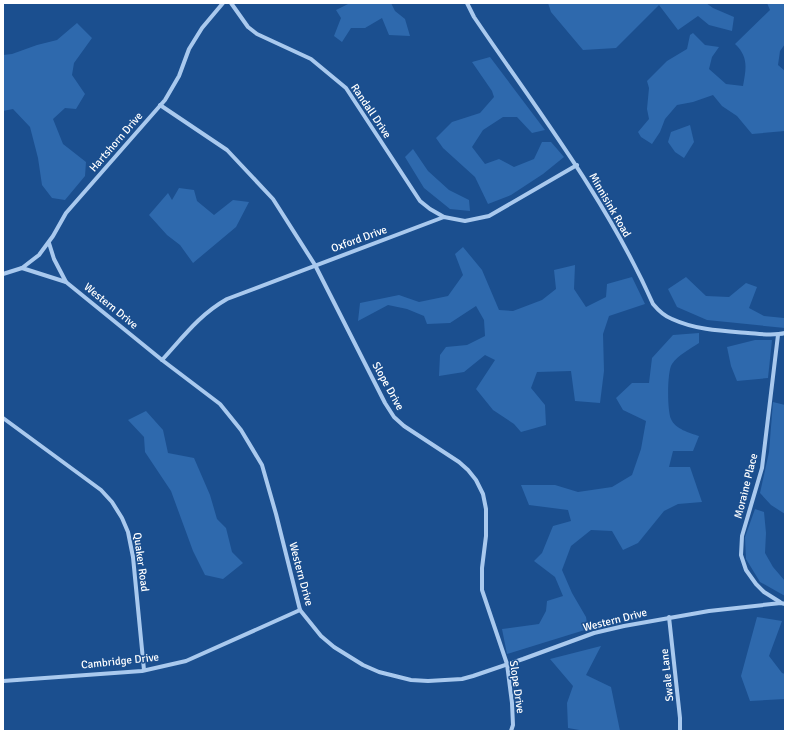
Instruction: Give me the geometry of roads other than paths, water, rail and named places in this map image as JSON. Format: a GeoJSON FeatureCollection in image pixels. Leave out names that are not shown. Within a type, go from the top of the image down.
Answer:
{"type":"FeatureCollection","features":[{"type":"Feature","properties":{"kind":"street","name":"Hartshorn Drive"},"geometry":{"type":"LineString","coordinates":[[3,274],[22,268],[39,256],[49,243],[66,213],[160,105],[179,76],[189,49],[202,28],[223,3]]}},
{"type":"Feature","properties":{"kind":"street","name":"Randall Drive"},"geometry":{"type":"LineString","coordinates":[[231,3],[248,27],[257,34],[311,59],[346,88],[420,201],[444,217]]}},
{"type":"Feature","properties":{"kind":"street","name":"Minnisink Road"},"geometry":{"type":"LineString","coordinates":[[467,3],[474,17],[577,165],[620,237],[653,304],[670,319],[693,327],[718,331],[778,335],[785,333]]}},
{"type":"Feature","properties":{"kind":"street","name":"Slope Drive"},"geometry":{"type":"LineString","coordinates":[[160,105],[227,150],[273,199],[315,265],[385,403],[394,417],[414,434],[437,446],[459,462],[476,480],[483,494],[486,509],[486,536],[482,568],[482,590],[506,664],[512,703],[513,725],[511,731]]}},
{"type":"Feature","properties":{"kind":"street"},"geometry":{"type":"LineString","coordinates":[[444,217],[465,221],[489,216],[577,165]]}},
{"type":"Feature","properties":{"kind":"street","name":"Oxford Drive"},"geometry":{"type":"LineString","coordinates":[[162,360],[198,320],[211,308],[227,299],[444,217]]}},
{"type":"Feature","properties":{"kind":"street","name":"Western Drive"},"geometry":{"type":"LineString","coordinates":[[49,243],[54,259],[66,282]]}},
{"type":"Feature","properties":{"kind":"street","name":"Western Drive"},"geometry":{"type":"LineString","coordinates":[[22,268],[66,282],[162,360],[220,404],[241,430],[262,465],[300,610],[321,636],[344,654],[363,665],[395,676],[428,681],[451,680],[473,676],[594,633],[624,626],[669,617],[783,604]]}},
{"type":"Feature","properties":{"kind":"street","name":"Moraine Place"},"geometry":{"type":"LineString","coordinates":[[778,335],[762,468],[742,536],[741,555],[746,570],[756,584],[764,592],[783,604]]}},
{"type":"Feature","properties":{"kind":"street","name":"Quaker Road"},"geometry":{"type":"LineString","coordinates":[[3,418],[101,490],[112,502],[122,518],[128,532],[133,557],[144,670]]}},
{"type":"Feature","properties":{"kind":"street","name":"Cambridge Drive"},"geometry":{"type":"LineString","coordinates":[[3,681],[144,670],[186,661],[300,610]]}},
{"type":"Feature","properties":{"kind":"street","name":"Swale Lane"},"geometry":{"type":"LineString","coordinates":[[669,617],[680,718],[680,731]]}}]}
